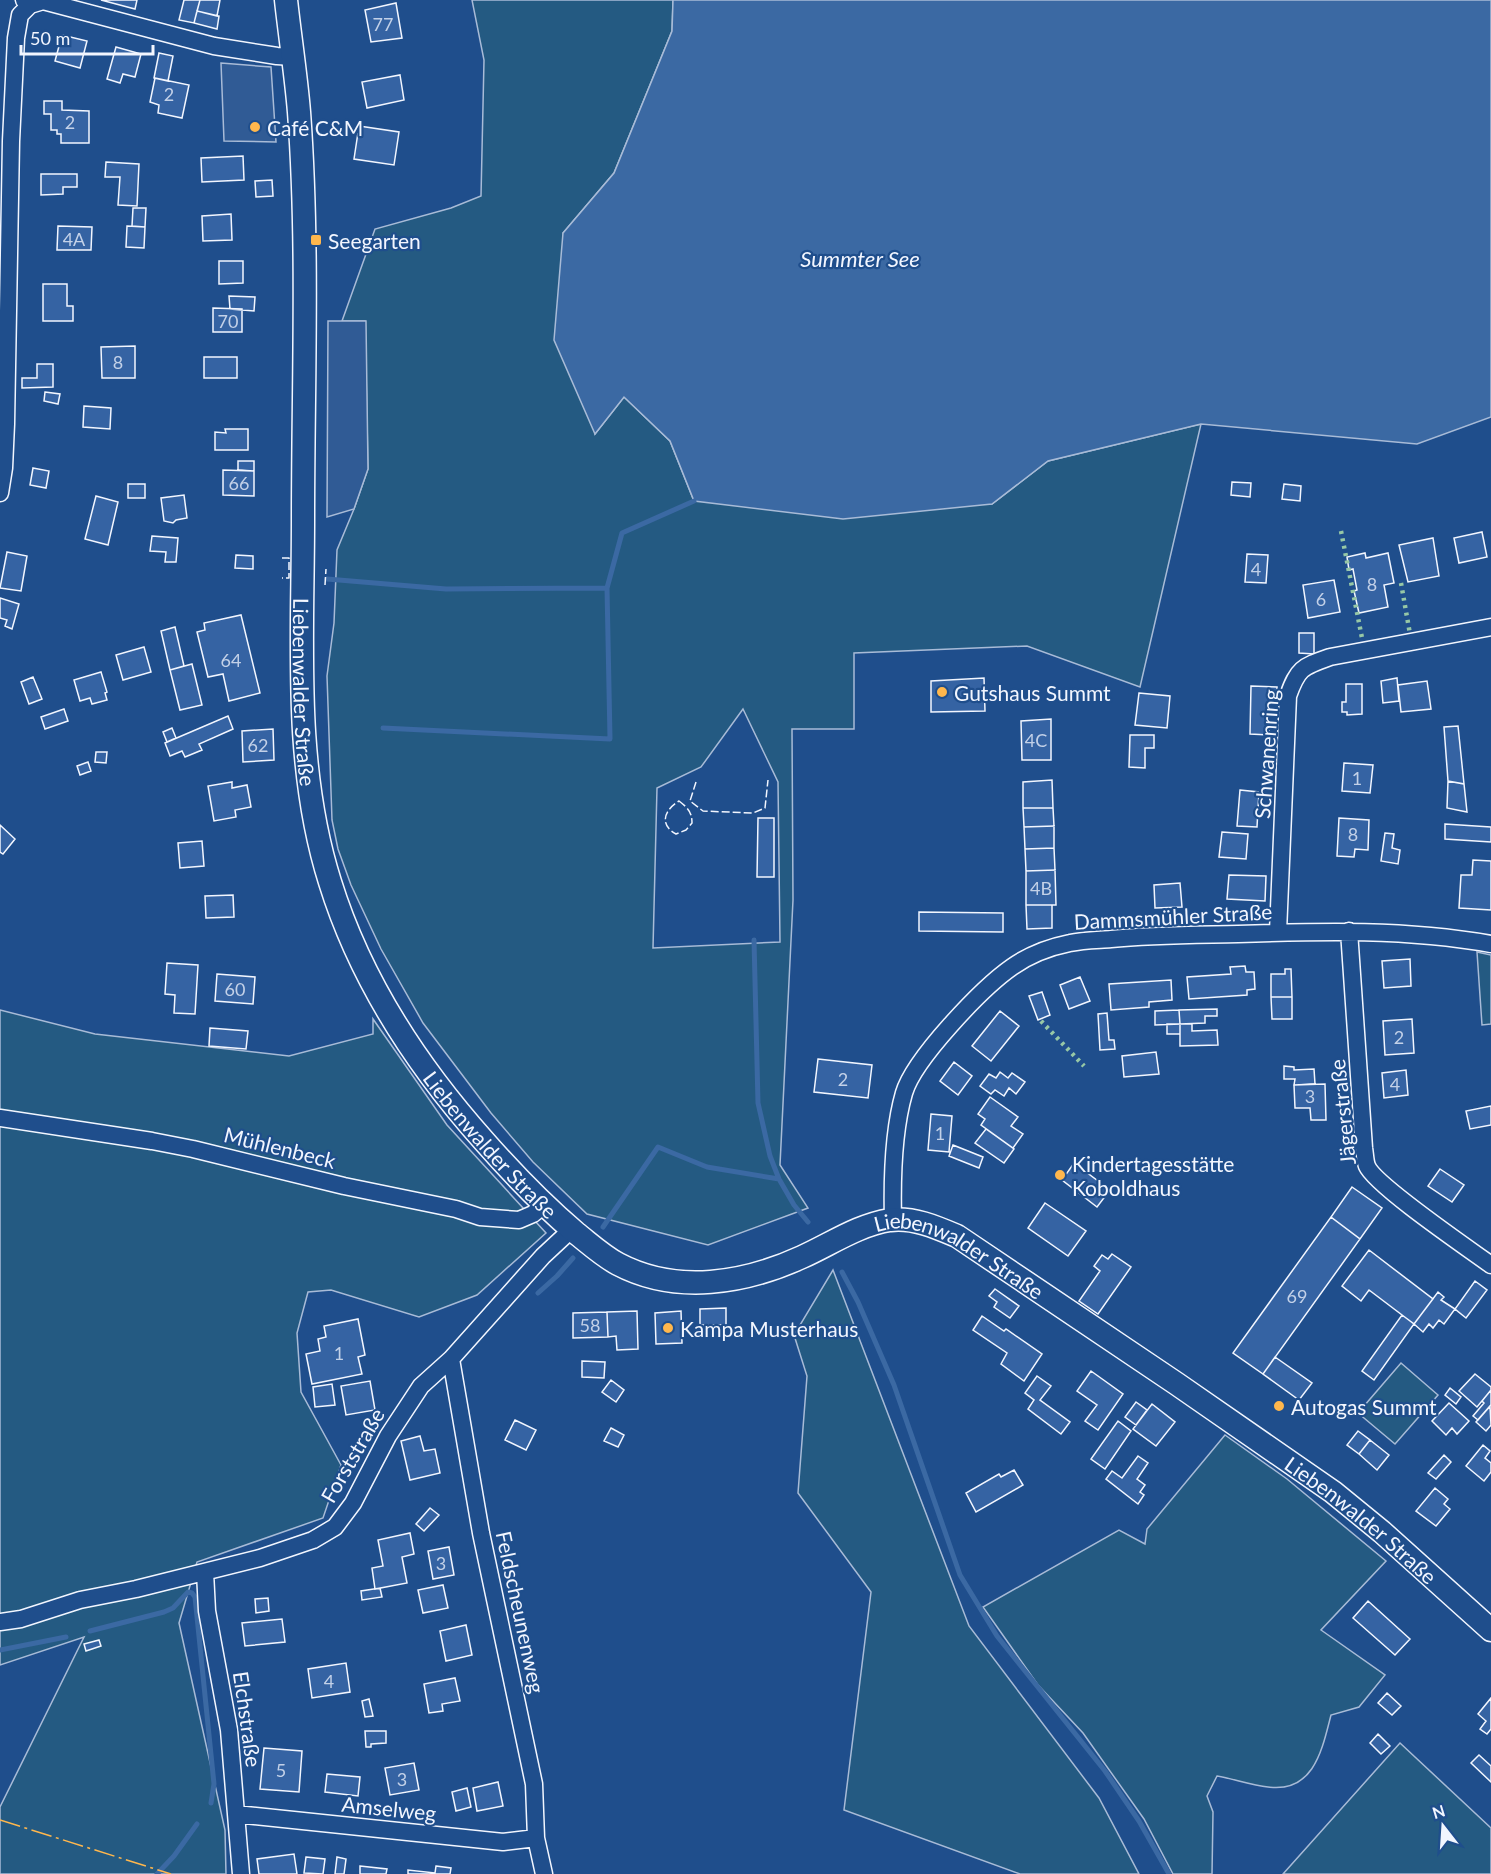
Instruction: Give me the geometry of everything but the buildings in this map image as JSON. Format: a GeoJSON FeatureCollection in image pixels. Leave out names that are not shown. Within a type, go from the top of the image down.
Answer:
{"type":"FeatureCollection","features":[{"type":"Feature","properties":{"kind":"main road","name":"Liebenwalder Straße"},"geometry":{"type":"LineString","coordinates":[[286,0],[300,131],[304,249],[303,722],[307,775],[322,856],[351,941],[365,972],[386,1008],[444,1094],[500,1160],[544,1205],[597,1250],[619,1264],[645,1274],[691,1283],[730,1281],[763,1273],[848,1234],[893,1220],[929,1224],[957,1236],[1333,1492],[1382,1532],[1491,1629]]}},
{"type":"Feature","properties":{"kind":"street"},"geometry":{"type":"LineString","coordinates":[[0,493],[4,468],[6,424],[10,152],[16,38],[20,15],[27,3],[43,1],[214,46],[293,57]]}},
{"type":"Feature","properties":{"kind":"street","name":"Schwanenring"},"geometry":{"type":"LineString","coordinates":[[1278,932],[1288,696],[1296,674],[1311,664],[1330,657],[1491,627]]}},
{"type":"Feature","properties":{"kind":"street","name":"Dammsmühler Straße"},"geometry":{"type":"LineString","coordinates":[[893,1220],[892,1191],[897,1131],[904,1092],[922,1059],[956,1019],[1012,967],[1040,951],[1072,942],[1134,937],[1278,932],[1349,931],[1454,937],[1491,944]]}},
{"type":"Feature","properties":{"kind":"street","name":"Jägerstraße"},"geometry":{"type":"LineString","coordinates":[[1349,931],[1367,1167],[1378,1180],[1491,1265]]}},
{"type":"Feature","properties":{"kind":"street","name":"Mühlenbeck"},"geometry":{"type":"LineString","coordinates":[[0,1118],[194,1149],[344,1186],[456,1209],[480,1217],[519,1220],[544,1205]]}},
{"type":"Feature","properties":{"kind":"street","name":"Forststraße"},"geometry":{"type":"LineString","coordinates":[[0,1622],[80,1600],[126,1592],[260,1558],[313,1540],[335,1527],[353,1503],[402,1412],[421,1386],[452,1359],[543,1256],[572,1229]]}},
{"type":"Feature","properties":{"kind":"street","name":"Feldscheunenweg"},"geometry":{"type":"LineString","coordinates":[[452,1359],[481,1533],[534,1784],[536,1838],[544,1874]]}},
{"type":"Feature","properties":{"kind":"street","name":"Elchstraße"},"geometry":{"type":"LineString","coordinates":[[205,1572],[207,1611],[229,1730],[241,1874]]}},
{"type":"Feature","properties":{"kind":"street","name":"Amselweg"},"geometry":{"type":"LineString","coordinates":[[236,1814],[503,1842],[536,1838]]}},
{"type":"Feature","properties":{"kind":"shaded area"},"geometry":{"type":"Polygon","coordinates":[[[472,0],[673,0],[672,31],[614,173],[563,233],[595,434],[624,397],[670,441],[694,501],[992,504],[1048,461],[1201,424],[1140,687],[1027,646],[854,653],[854,729],[792,729],[793,900],[780,1165],[808,1208],[708,1245],[587,1214],[533,1162],[491,1113],[423,1023],[381,949],[351,885],[338,849],[332,820],[327,676],[334,623],[337,550],[368,469],[365,321],[342,321],[375,229],[451,208],[481,196],[484,60],[472,0]],[[743,709],[701,767],[657,788],[653,948],[780,942],[778,782],[743,709]]]}},
{"type":"Feature","properties":{"kind":"shaded area"},"geometry":{"type":"Polygon","coordinates":[[[221,63],[271,67],[276,142],[224,141],[221,63]]]}},
{"type":"Feature","properties":{"kind":"shaded area"},"geometry":{"type":"Polygon","coordinates":[[[328,321],[366,321],[368,469],[354,509],[327,517],[328,321]]]}},
{"type":"Feature","properties":{"kind":"shaded area"},"geometry":{"type":"Polygon","coordinates":[[[1477,952],[1491,955],[1491,1024],[1482,1025],[1477,952]]]}},
{"type":"Feature","properties":{"kind":"shaded area"},"geometry":{"type":"Polygon","coordinates":[[[0,1010],[95,1034],[289,1056],[373,1034],[373,1019],[447,1125],[546,1233],[477,1295],[419,1317],[331,1290],[308,1292],[297,1333],[301,1392],[341,1465],[323,1518],[197,1562],[179,1623],[225,1830],[226,1874],[0,1874],[0,1807],[84,1637],[0,1665],[0,1010]]]}},
{"type":"Feature","properties":{"kind":"shaded area"},"geometry":{"type":"Polygon","coordinates":[[[833,1270],[969,1626],[1099,1798],[1139,1874],[1020,1874],[844,1810],[871,1592],[798,1493],[807,1376],[794,1335],[833,1270]]]}},
{"type":"Feature","properties":{"kind":"shaded area"},"geometry":{"type":"Polygon","coordinates":[[[1401,1363],[1438,1395],[1395,1444],[1358,1413],[1401,1363]]]}},
{"type":"Feature","properties":{"kind":"shaded area"},"geometry":{"type":"Polygon","coordinates":[[[1225,1435],[1287,1479],[1386,1561],[1321,1630],[1385,1675],[1359,1707],[1331,1715],[1319,1755],[1306,1776],[1296,1783],[1284,1787],[1268,1787],[1217,1776],[1207,1796],[1213,1812],[1212,1874],[1173,1874],[1144,1819],[1083,1733],[1038,1685],[983,1607],[1119,1530],[1145,1544],[1147,1529],[1225,1435]]]}},
{"type":"Feature","properties":{"kind":"shaded area"},"geometry":{"type":"Polygon","coordinates":[[[1400,1743],[1491,1828],[1491,1874],[1283,1874],[1400,1743]]]}},
{"type":"Feature","properties":{"kind":"water","name":"Summter See"},"geometry":{"type":"Polygon","coordinates":[[[673,0],[1491,0],[1491,417],[1417,444],[1201,424],[1048,461],[992,504],[843,519],[694,501],[670,441],[624,397],[595,434],[554,340],[563,233],[614,173],[672,31],[673,0]]]}},
{"type":"Feature","properties":{"kind":"waterway"},"geometry":{"type":"LineString","coordinates":[[327,579],[446,589],[607,588],[622,533],[694,501]]}},
{"type":"Feature","properties":{"kind":"waterway"},"geometry":{"type":"LineString","coordinates":[[383,728],[610,739],[607,588]]}},
{"type":"Feature","properties":{"kind":"waterway"},"geometry":{"type":"LineString","coordinates":[[754,940],[758,1103],[770,1156],[779,1179],[794,1205],[808,1222]]}},
{"type":"Feature","properties":{"kind":"waterway"},"geometry":{"type":"LineString","coordinates":[[603,1227],[658,1147],[707,1167],[779,1179]]}},
{"type":"Feature","properties":{"kind":"waterway"},"geometry":{"type":"LineString","coordinates":[[538,1293],[573,1258]]}},
{"type":"Feature","properties":{"kind":"waterway"},"geometry":{"type":"LineString","coordinates":[[842,1272],[858,1302],[894,1385],[960,1575],[997,1636],[1105,1771],[1139,1821],[1169,1874]]}},
{"type":"Feature","properties":{"kind":"waterway"},"geometry":{"type":"LineString","coordinates":[[90,1631],[164,1612],[173,1608],[188,1592],[195,1597],[214,1784],[211,1803]]}},
{"type":"Feature","properties":{"kind":"waterway"},"geometry":{"type":"LineString","coordinates":[[0,1650],[66,1637]]}},
{"type":"Feature","properties":{"kind":"waterway"},"geometry":{"type":"LineString","coordinates":[[157,1874],[174,1856],[197,1824]]}},
{"type":"Feature","properties":{"kind":"hedge"},"geometry":{"type":"LineString","coordinates":[[1341,531],[1362,638]]}},
{"type":"Feature","properties":{"kind":"hedge"},"geometry":{"type":"LineString","coordinates":[[1401,583],[1410,634]]}},
{"type":"Feature","properties":{"kind":"hedge"},"geometry":{"type":"LineString","coordinates":[[1041,1021],[1084,1066]]}},
{"type":"Feature","properties":{"kind":"fence"},"geometry":{"type":"LineString","coordinates":[[282,558],[289,558],[289,578],[282,578]]}},
{"type":"Feature","properties":{"kind":"fence"},"geometry":{"type":"LineString","coordinates":[[325,585],[326,569]]}},
{"type":"Feature","properties":{"kind":"fence"},"geometry":{"type":"LineString","coordinates":[[696,782],[690,801],[703,811],[753,813],[765,808],[768,780]]}},
{"type":"Feature","properties":{"kind":"fence"},"geometry":{"type":"LineString","coordinates":[[679,801],[689,810],[692,823],[686,830],[676,834],[667,826],[666,818],[670,809],[679,801]]}},
{"type":"Feature","properties":{"kind":"power"},"geometry":{"type":"LineString","coordinates":[[0,1820],[171,1874]]}},
{"type":"Feature","properties":{"kind":"place","name":"Café C&M"},"geometry":{"type":"Point","coordinates":[255,127]}},
{"type":"Feature","properties":{"kind":"place","name":"Seegarten"},"geometry":{"type":"Point","coordinates":[316,240]}},
{"type":"Feature","properties":{"kind":"place","name":"Gutshaus Summt"},"geometry":{"type":"Point","coordinates":[942,692]}},
{"type":"Feature","properties":{"kind":"place","name":"Kindertagesstätte Koboldhaus"},"geometry":{"type":"Point","coordinates":[1060,1175]}},
{"type":"Feature","properties":{"kind":"place","name":"Kampa Musterhaus"},"geometry":{"type":"Point","coordinates":[668,1328]}},
{"type":"Feature","properties":{"kind":"place","name":"Autogas Summt"},"geometry":{"type":"Point","coordinates":[1279,1406]}}]}
